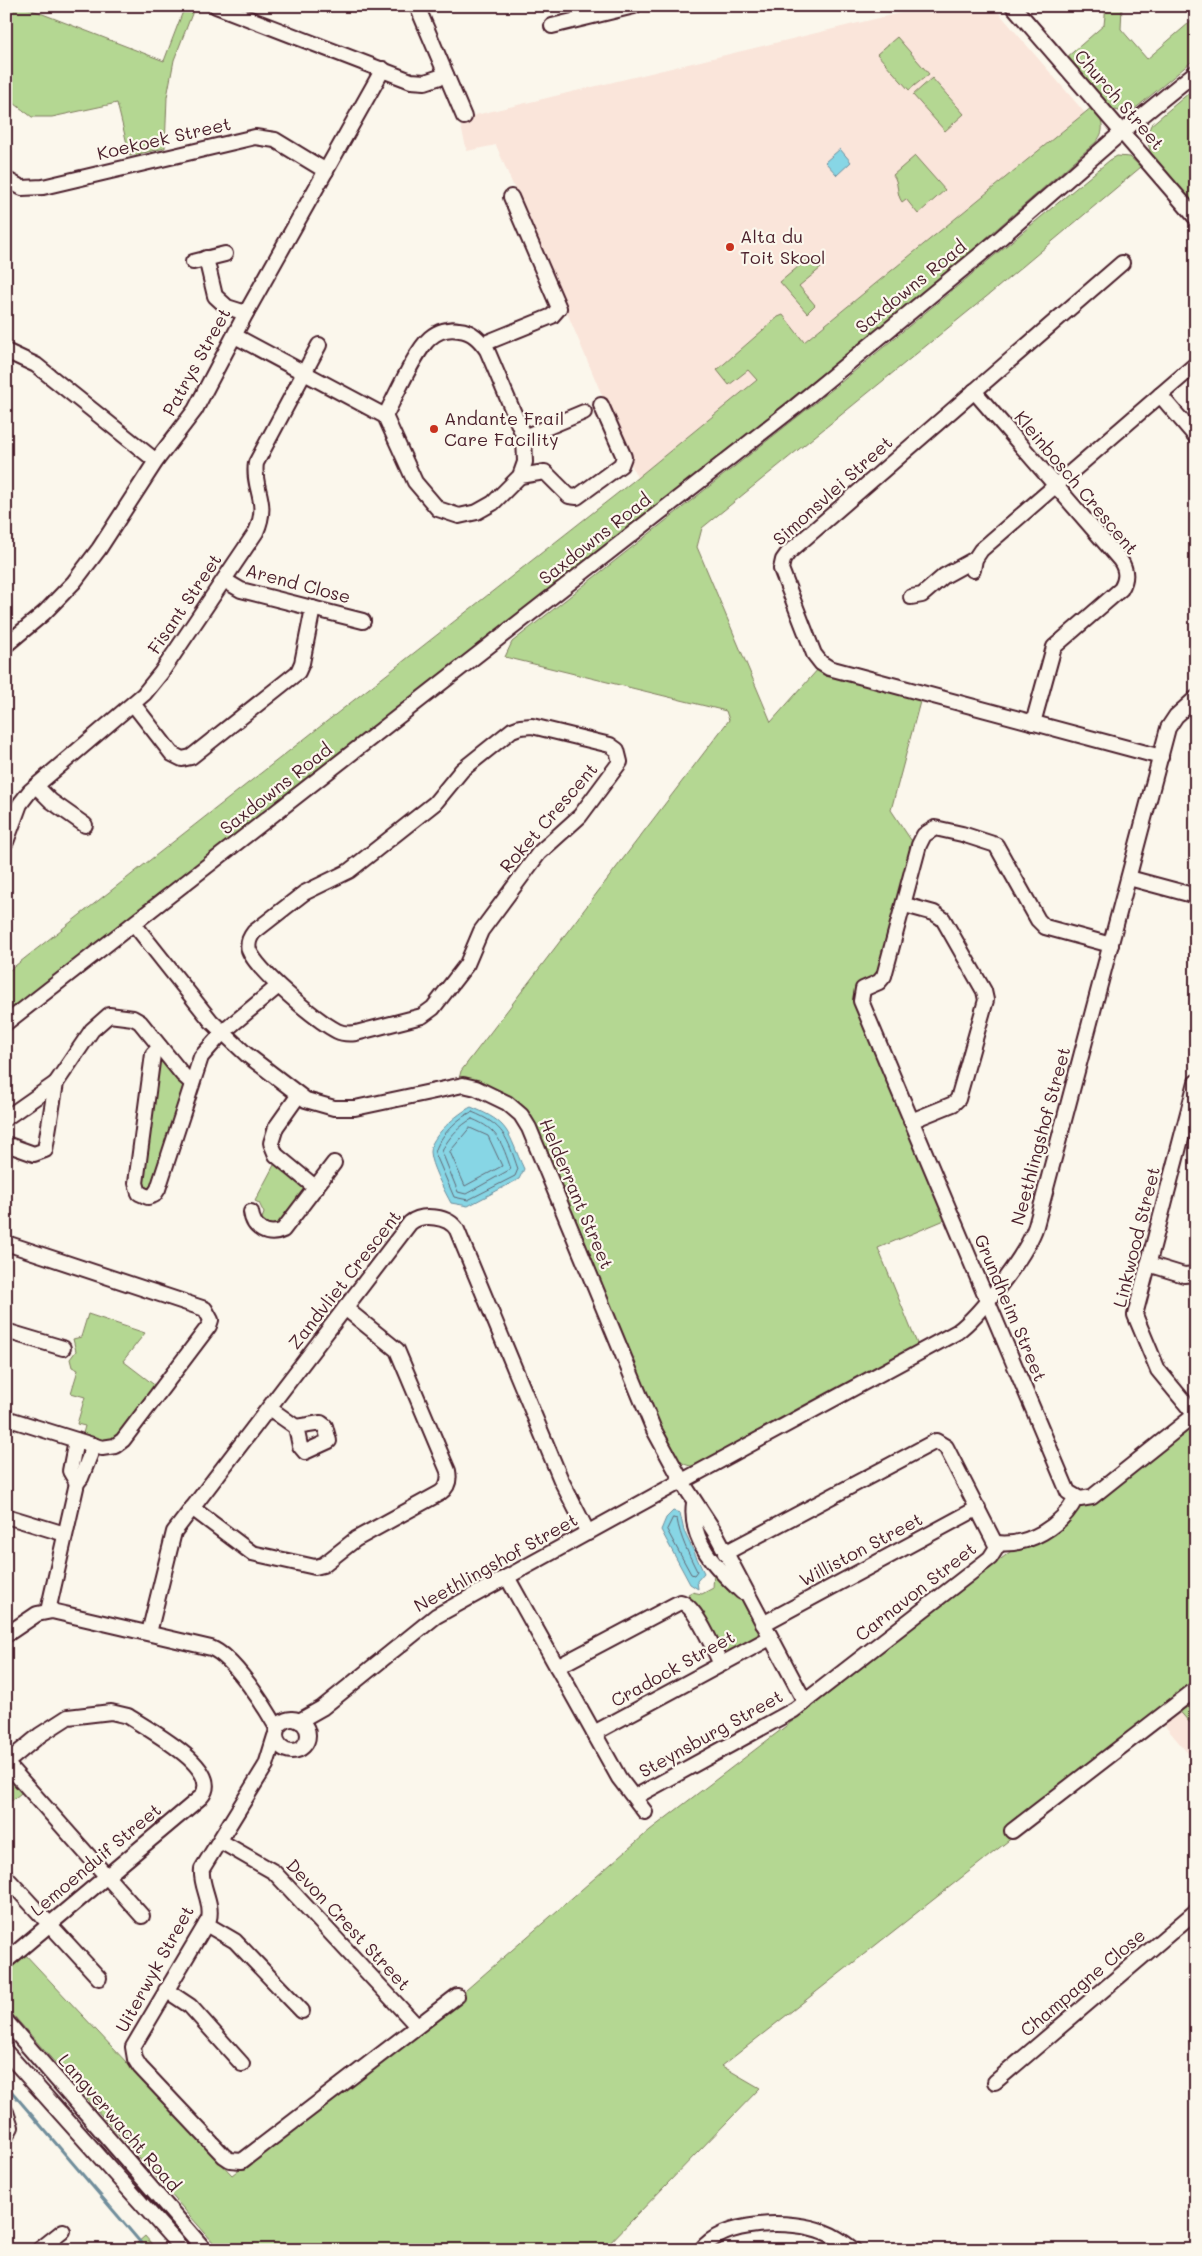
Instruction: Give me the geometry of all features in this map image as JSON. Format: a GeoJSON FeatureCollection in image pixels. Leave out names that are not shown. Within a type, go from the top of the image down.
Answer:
{"type":"FeatureCollection","features":[{"type":"Feature","properties":{"kind":"street"},"geometry":{"type":"LineString","coordinates":[[216,6],[419,83],[446,75]]}},
{"type":"Feature","properties":{"kind":"street"},"geometry":{"type":"LineString","coordinates":[[417,6],[464,118]]}},
{"type":"Feature","properties":{"kind":"street","name":"Church Street"},"geometry":{"type":"LineString","coordinates":[[1013,6],[1196,218]]}},
{"type":"Feature","properties":{"kind":"street"},"geometry":{"type":"LineString","coordinates":[[552,26],[629,7]]}},
{"type":"Feature","properties":{"kind":"street","name":"Patrys Street"},"geometry":{"type":"LineString","coordinates":[[6,645],[44,613],[74,582],[99,549],[156,461],[195,410],[246,313],[383,69]]}},
{"type":"Feature","properties":{"kind":"street","name":"Saxdowns Road"},"geometry":{"type":"LineString","coordinates":[[6,1023],[796,406],[998,240],[1122,132],[1196,72]]}},
{"type":"Feature","properties":{"kind":"street","name":"Koekoek Street"},"geometry":{"type":"LineString","coordinates":[[6,179],[22,188],[43,187],[255,137],[275,140],[326,171]]}},
{"type":"Feature","properties":{"kind":"street"},"geometry":{"type":"LineString","coordinates":[[483,344],[552,316],[559,308],[511,197]]}},
{"type":"Feature","properties":{"kind":"street"},"geometry":{"type":"LineString","coordinates":[[225,254],[199,260],[215,296],[227,307],[246,313]]}},
{"type":"Feature","properties":{"kind":"street","name":"Simonsvlei Street"},"geometry":{"type":"LineString","coordinates":[[1122,263],[788,553],[783,560],[781,574],[814,654],[825,666],[1161,757]]}},
{"type":"Feature","properties":{"kind":"street"},"geometry":{"type":"LineString","coordinates":[[235,336],[385,416],[414,482],[432,504],[445,512],[466,515],[486,508],[520,476],[526,455],[524,438],[483,344],[475,336],[460,330],[445,330],[432,337],[422,348],[385,416]]}},
{"type":"Feature","properties":{"kind":"street","name":"Fisant Street"},"geometry":{"type":"LineString","coordinates":[[6,842],[20,804],[36,786],[134,705],[161,673],[260,525],[262,505],[255,471],[256,463],[319,345]]}},
{"type":"Feature","properties":{"kind":"street"},"geometry":{"type":"LineString","coordinates":[[6,351],[36,365],[156,461]]}},
{"type":"Feature","properties":{"kind":"street"},"geometry":{"type":"LineString","coordinates":[[911,597],[922,595],[944,576],[974,565],[981,550],[1196,364]]}},
{"type":"Feature","properties":{"kind":"street","name":"Kleinbosch Crescent"},"geometry":{"type":"LineString","coordinates":[[974,391],[1120,560],[1126,576],[1121,589],[1054,647],[1033,723]]}},
{"type":"Feature","properties":{"kind":"street"},"geometry":{"type":"LineString","coordinates":[[1160,396],[1196,437]]}},
{"type":"Feature","properties":{"kind":"street"},"geometry":{"type":"LineString","coordinates":[[520,476],[545,472],[570,496],[577,497],[621,465],[624,457],[601,405]]}},
{"type":"Feature","properties":{"kind":"street"},"geometry":{"type":"LineString","coordinates":[[524,438],[584,412]]}},
{"type":"Feature","properties":{"kind":"street","name":"Arend Close"},"geometry":{"type":"LineString","coordinates":[[224,580],[241,590],[363,621]]}},
{"type":"Feature","properties":{"kind":"street"},"geometry":{"type":"LineString","coordinates":[[134,705],[172,754],[182,759],[191,757],[298,672],[302,663],[313,608]]}},
{"type":"Feature","properties":{"kind":"street","name":"Neethlingshof Street"},"geometry":{"type":"LineString","coordinates":[[295,1720],[322,1708],[423,1624],[957,1332],[975,1316],[1032,1239],[1170,724],[1196,698]]}},
{"type":"Feature","properties":{"kind":"street","name":"Roket Crescent"},"geometry":{"type":"LineString","coordinates":[[520,726],[532,726],[610,745],[617,750],[620,758],[618,766],[580,816],[539,853],[481,931],[467,964],[438,1004],[428,1013],[356,1033],[345,1034],[332,1028],[277,987],[249,950],[248,944],[251,936],[304,893],[342,875],[406,826],[439,799],[462,770],[512,730],[520,726]]}},
{"type":"Feature","properties":{"kind":"street"},"geometry":{"type":"LineString","coordinates":[[36,786],[63,810],[85,825]]}},
{"type":"Feature","properties":{"kind":"street"},"geometry":{"type":"LineString","coordinates":[[911,1121],[952,1104],[958,1098],[986,1000],[984,991],[943,919],[934,913],[905,905],[921,839],[932,830],[942,829],[996,845],[1038,920],[1045,927],[1111,945]]}},
{"type":"Feature","properties":{"kind":"street"},"geometry":{"type":"LineString","coordinates":[[1129,878],[1196,896]]}},
{"type":"Feature","properties":{"kind":"street","name":"Grundheim Street"},"geometry":{"type":"LineString","coordinates":[[905,905],[884,976],[861,992],[860,1002],[1066,1489],[1076,1498]]}},
{"type":"Feature","properties":{"kind":"street","name":"Helderrant Street"},"geometry":{"type":"LineString","coordinates":[[134,924],[205,1014],[223,1032],[298,1096],[324,1106],[345,1109],[463,1085],[499,1098],[515,1108],[529,1128],[654,1430],[694,1503],[700,1523]]}},
{"type":"Feature","properties":{"kind":"street"},"geometry":{"type":"LineString","coordinates":[[160,1047],[153,1054],[136,1184],[139,1193],[145,1197],[154,1195],[158,1189],[201,1057],[223,1032],[277,987]]}},
{"type":"Feature","properties":{"kind":"street"},"geometry":{"type":"LineString","coordinates":[[6,1118],[56,1082],[92,1030],[107,1016],[112,1015],[133,1018],[140,1022],[183,1075],[192,1083]]}},
{"type":"Feature","properties":{"kind":"street"},"geometry":{"type":"LineString","coordinates":[[6,1144],[34,1154],[45,1150],[56,1082]]}},
{"type":"Feature","properties":{"kind":"street","name":"Linkwood Street"},"geometry":{"type":"LineString","coordinates":[[1195,1415],[1158,1370],[1135,1318],[1196,1082]]}},
{"type":"Feature","properties":{"kind":"street"},"geometry":{"type":"LineString","coordinates":[[298,1096],[276,1127],[270,1143],[276,1156],[316,1188]]}},
{"type":"Feature","properties":{"kind":"street"},"geometry":{"type":"LineString","coordinates":[[251,1212],[254,1222],[260,1229],[269,1233],[278,1232],[286,1226],[334,1163]]}},
{"type":"Feature","properties":{"kind":"street","name":"Zandvliet Crescent"},"geometry":{"type":"LineString","coordinates":[[149,1633],[171,1537],[413,1220],[424,1217],[452,1223],[457,1230],[561,1480],[588,1533]]}},
{"type":"Feature","properties":{"kind":"street"},"geometry":{"type":"LineString","coordinates":[[6,1243],[205,1309],[211,1316],[210,1326],[119,1443],[106,1448],[6,1418]]}},
{"type":"Feature","properties":{"kind":"street"},"geometry":{"type":"LineString","coordinates":[[1148,1264],[1189,1276],[1196,1274]]}},
{"type":"Feature","properties":{"kind":"street"},"geometry":{"type":"LineString","coordinates":[[192,1508],[252,1554],[315,1568],[323,1565],[352,1541],[446,1488],[449,1480],[448,1471],[397,1350],[345,1308]]}},
{"type":"Feature","properties":{"kind":"street"},"geometry":{"type":"LineString","coordinates":[[6,1331],[63,1348]]}},
{"type":"Feature","properties":{"kind":"street"},"geometry":{"type":"LineString","coordinates":[[269,1408],[296,1427]]}},
{"type":"Feature","properties":{"kind":"street"},"geometry":{"type":"LineString","coordinates":[[996,1543],[1010,1545],[1028,1541],[1048,1529],[1070,1511],[1076,1498],[1092,1497],[1195,1415]]}},
{"type":"Feature","properties":{"kind":"street"},"geometry":{"type":"LineString","coordinates":[[76,1440],[70,1471],[77,1484]]}},
{"type":"Feature","properties":{"kind":"street","name":"Carnavon Street"},"geometry":{"type":"LineString","coordinates":[[726,1553],[932,1441],[939,1442],[946,1447],[996,1543],[996,1550],[990,1558],[805,1702]]}},
{"type":"Feature","properties":{"kind":"street"},"geometry":{"type":"LineString","coordinates":[[48,1611],[77,1484],[94,1445]]}},
{"type":"Feature","properties":{"kind":"street","name":"Williston Street"},"geometry":{"type":"LineString","coordinates":[[763,1624],[978,1508]]}},
{"type":"Feature","properties":{"kind":"street"},"geometry":{"type":"LineString","coordinates":[[6,1516],[65,1534]]}},
{"type":"Feature","properties":{"kind":"street"},"geometry":{"type":"LineString","coordinates":[[700,1523],[726,1553],[805,1702]]}},
{"type":"Feature","properties":{"kind":"street"},"geometry":{"type":"LineString","coordinates":[[700,1523],[714,1567],[750,1600]]}},
{"type":"Feature","properties":{"kind":"street"},"geometry":{"type":"LineString","coordinates":[[507,1577],[619,1778],[646,1812]]}},
{"type":"Feature","properties":{"kind":"street"},"geometry":{"type":"LineString","coordinates":[[557,1667],[680,1602],[689,1605],[721,1664]]}},
{"type":"Feature","properties":{"kind":"street"},"geometry":{"type":"LineString","coordinates":[[6,1635],[37,1614],[48,1611],[149,1633],[219,1651],[263,1703],[276,1732],[278,1743],[283,1749],[291,1752]]}},
{"type":"Feature","properties":{"kind":"street","name":"Cradock Street"},"geometry":{"type":"LineString","coordinates":[[594,1733],[770,1638]]}},
{"type":"Feature","properties":{"kind":"street"},"geometry":{"type":"LineString","coordinates":[[1012,1831],[1196,1689]]}},
{"type":"Feature","properties":{"kind":"street","name":"Steynsburg Street"},"geometry":{"type":"LineString","coordinates":[[635,1798],[805,1702]]}},
{"type":"Feature","properties":{"kind":"street"},"geometry":{"type":"LineString","coordinates":[[263,1703],[304,1724],[308,1735],[303,1747],[266,1765]]}},
{"type":"Feature","properties":{"kind":"street","name":"Neethlingshof Street"},"geometry":{"type":"LineString","coordinates":[[308,1735],[322,1708]]}},
{"type":"Feature","properties":{"kind":"street","name":"Lemoenduif Street"},"geometry":{"type":"LineString","coordinates":[[6,1763],[40,1735],[68,1717],[119,1713],[128,1716],[190,1758],[203,1774],[207,1786],[201,1797],[6,1961]]}},
{"type":"Feature","properties":{"kind":"street"},"geometry":{"type":"LineString","coordinates":[[276,1732],[280,1724],[295,1720]]}},
{"type":"Feature","properties":{"kind":"street","name":"Uiterwyk Street"},"geometry":{"type":"LineString","coordinates":[[276,1732],[266,1765],[202,1869],[210,1912],[206,1924],[133,2047],[135,2059],[224,2156],[236,2161],[248,2158],[457,1996]]}},
{"type":"Feature","properties":{"kind":"street"},"geometry":{"type":"LineString","coordinates":[[6,1763],[142,1916]]}},
{"type":"Feature","properties":{"kind":"street","name":"Devon Crest Street"},"geometry":{"type":"LineString","coordinates":[[220,1841],[274,1872],[417,2026]]}},
{"type":"Feature","properties":{"kind":"street"},"geometry":{"type":"LineString","coordinates":[[6,1877],[99,1978]]}},
{"type":"Feature","properties":{"kind":"street","name":"Champagne Close"},"geometry":{"type":"LineString","coordinates":[[995,2082],[1196,1912]]}},
{"type":"Feature","properties":{"kind":"street"},"geometry":{"type":"LineString","coordinates":[[206,1924],[235,1941],[302,2012]]}},
{"type":"Feature","properties":{"kind":"street"},"geometry":{"type":"LineString","coordinates":[[166,1990],[190,2006],[242,2064]]}},
{"type":"Feature","properties":{"kind":"street","name":"Langverwacht Road"},"geometry":{"type":"LineString","coordinates":[[6,2021],[205,2250]]}},
{"type":"Feature","properties":{"kind":"street","name":"Langverwacht Road"},"geometry":{"type":"LineString","coordinates":[[6,2052],[182,2250]]}},
{"type":"Feature","properties":{"kind":"street"},"geometry":{"type":"LineString","coordinates":[[6,2112],[11,2127],[6,2136]]}},
{"type":"Feature","properties":{"kind":"street"},"geometry":{"type":"LineString","coordinates":[[701,2250],[708,2242],[732,2231],[784,2223],[826,2232],[854,2250]]}},
{"type":"Feature","properties":{"kind":"street"},"geometry":{"type":"LineString","coordinates":[[39,2250],[63,2231]]}},
{"type":"Feature","properties":{"kind":"shaded area","name":"Alta du Toit Skool"},"geometry":{"type":"Polygon","coordinates":[[[929,6],[993,6],[1085,113],[637,478],[496,145],[467,151],[459,119],[929,6]]]}},
{"type":"Feature","properties":{"kind":"shaded area"},"geometry":{"type":"Polygon","coordinates":[[[1196,1693],[1196,1763],[1160,1720],[1196,1693]]]}},
{"type":"Feature","properties":{"kind":"green space"},"geometry":{"type":"Polygon","coordinates":[[[6,6],[22,6],[164,61],[185,6],[195,6],[174,60],[167,97],[165,148],[130,156],[117,103],[52,117],[32,117],[6,97],[6,6]]]}},
{"type":"Feature","properties":{"kind":"green space"},"geometry":{"type":"Polygon","coordinates":[[[1106,6],[1122,6],[1121,29],[1147,59],[1196,17],[1196,58],[1137,107],[1126,111],[1115,110],[1108,106],[1066,58],[1104,25],[1106,6]]]}},
{"type":"Feature","properties":{"kind":"green space"},"geometry":{"type":"Polygon","coordinates":[[[897,37],[929,74],[909,90],[877,54],[897,37]]]}},
{"type":"Feature","properties":{"kind":"green space"},"geometry":{"type":"Polygon","coordinates":[[[932,78],[964,114],[945,131],[913,95],[932,78]]]}},
{"type":"Feature","properties":{"kind":"green space"},"geometry":{"type":"Polygon","coordinates":[[[1196,87],[1196,208],[1148,152],[1150,150],[1146,137],[1151,125],[1196,87]]]}},
{"type":"Feature","properties":{"kind":"green space"},"geometry":{"type":"Polygon","coordinates":[[[1092,107],[1102,124],[1101,133],[1096,142],[936,282],[752,430],[6,1015],[6,973],[637,478],[757,380],[748,370],[729,385],[717,370],[778,317],[783,315],[804,342],[1092,107]]]}},
{"type":"Feature","properties":{"kind":"green space"},"geometry":{"type":"Polygon","coordinates":[[[915,156],[945,190],[918,214],[906,199],[902,202],[893,175],[915,156]]]}},
{"type":"Feature","properties":{"kind":"green space"},"geometry":{"type":"Polygon","coordinates":[[[1117,156],[1130,157],[1141,167],[991,293],[702,528],[697,547],[771,722],[819,668],[921,698],[891,810],[911,840],[916,841],[880,975],[860,986],[947,1219],[878,1248],[918,1346],[698,1466],[691,1466],[679,1461],[661,1432],[531,1118],[517,1103],[499,1092],[480,1084],[459,1079],[461,1071],[729,720],[726,711],[505,657],[512,642],[834,388],[1117,156]]]}},
{"type":"Feature","properties":{"kind":"green space"},"geometry":{"type":"Polygon","coordinates":[[[811,256],[821,268],[799,286],[815,305],[807,313],[780,282],[811,256]]]}},
{"type":"Feature","properties":{"kind":"green space"},"geometry":{"type":"Polygon","coordinates":[[[162,1061],[185,1086],[153,1188],[146,1191],[141,1183],[157,1063],[162,1061]]]}},
{"type":"Feature","properties":{"kind":"green space"},"geometry":{"type":"Polygon","coordinates":[[[275,1163],[304,1186],[305,1193],[275,1230],[261,1221],[264,1213],[259,1203],[255,1201],[275,1163]]]}},
{"type":"Feature","properties":{"kind":"green space"},"geometry":{"type":"Polygon","coordinates":[[[88,1314],[145,1333],[123,1361],[157,1387],[120,1436],[108,1443],[82,1437],[85,1426],[77,1424],[85,1397],[71,1393],[78,1370],[72,1367],[70,1359],[76,1351],[73,1339],[81,1337],[88,1314]]]}},
{"type":"Feature","properties":{"kind":"green space"},"geometry":{"type":"Polygon","coordinates":[[[1196,1422],[1196,1718],[1190,1723],[1177,1708],[722,2066],[760,2088],[603,2250],[220,2250],[6,2007],[6,1970],[23,1952],[232,2175],[458,1997],[650,1830],[1033,1534],[1032,1531],[1072,1501],[1076,1502],[1196,1422]]]}},
{"type":"Feature","properties":{"kind":"green space"},"geometry":{"type":"Polygon","coordinates":[[[714,1571],[745,1602],[760,1629],[754,1642],[726,1656],[720,1653],[688,1594],[692,1592],[702,1594],[713,1588],[714,1571]]]}},
{"type":"Feature","properties":{"kind":"green space"},"geometry":{"type":"Polygon","coordinates":[[[6,1770],[25,1790],[6,1805],[6,1770]]]}},
{"type":"Feature","properties":{"kind":"green space"},"geometry":{"type":"Polygon","coordinates":[[[145,2236],[157,2250],[129,2250],[145,2236]]]}},
{"type":"Feature","properties":{"kind":"water"},"geometry":{"type":"Polygon","coordinates":[[[840,149],[851,162],[837,175],[825,162],[840,149]]]}},
{"type":"Feature","properties":{"kind":"water"},"geometry":{"type":"Polygon","coordinates":[[[471,1107],[494,1118],[501,1124],[510,1137],[524,1169],[519,1179],[468,1206],[451,1203],[435,1171],[430,1152],[431,1146],[440,1133],[459,1114],[471,1107]]]}},
{"type":"Feature","properties":{"kind":"water"},"geometry":{"type":"Polygon","coordinates":[[[673,1511],[680,1513],[684,1531],[704,1573],[697,1581],[698,1589],[690,1584],[661,1530],[666,1518],[673,1511]]]}},
{"type":"Feature","properties":{"kind":"waterway"},"geometry":{"type":"LineString","coordinates":[[6,2085],[147,2250]]}},
{"type":"Feature","properties":{"kind":"place","name":"Alta du Toit Skool"},"geometry":{"type":"Point","coordinates":[730,247]}},
{"type":"Feature","properties":{"kind":"place","name":"Andante Frail Care Facility"},"geometry":{"type":"Point","coordinates":[434,429]}}]}
